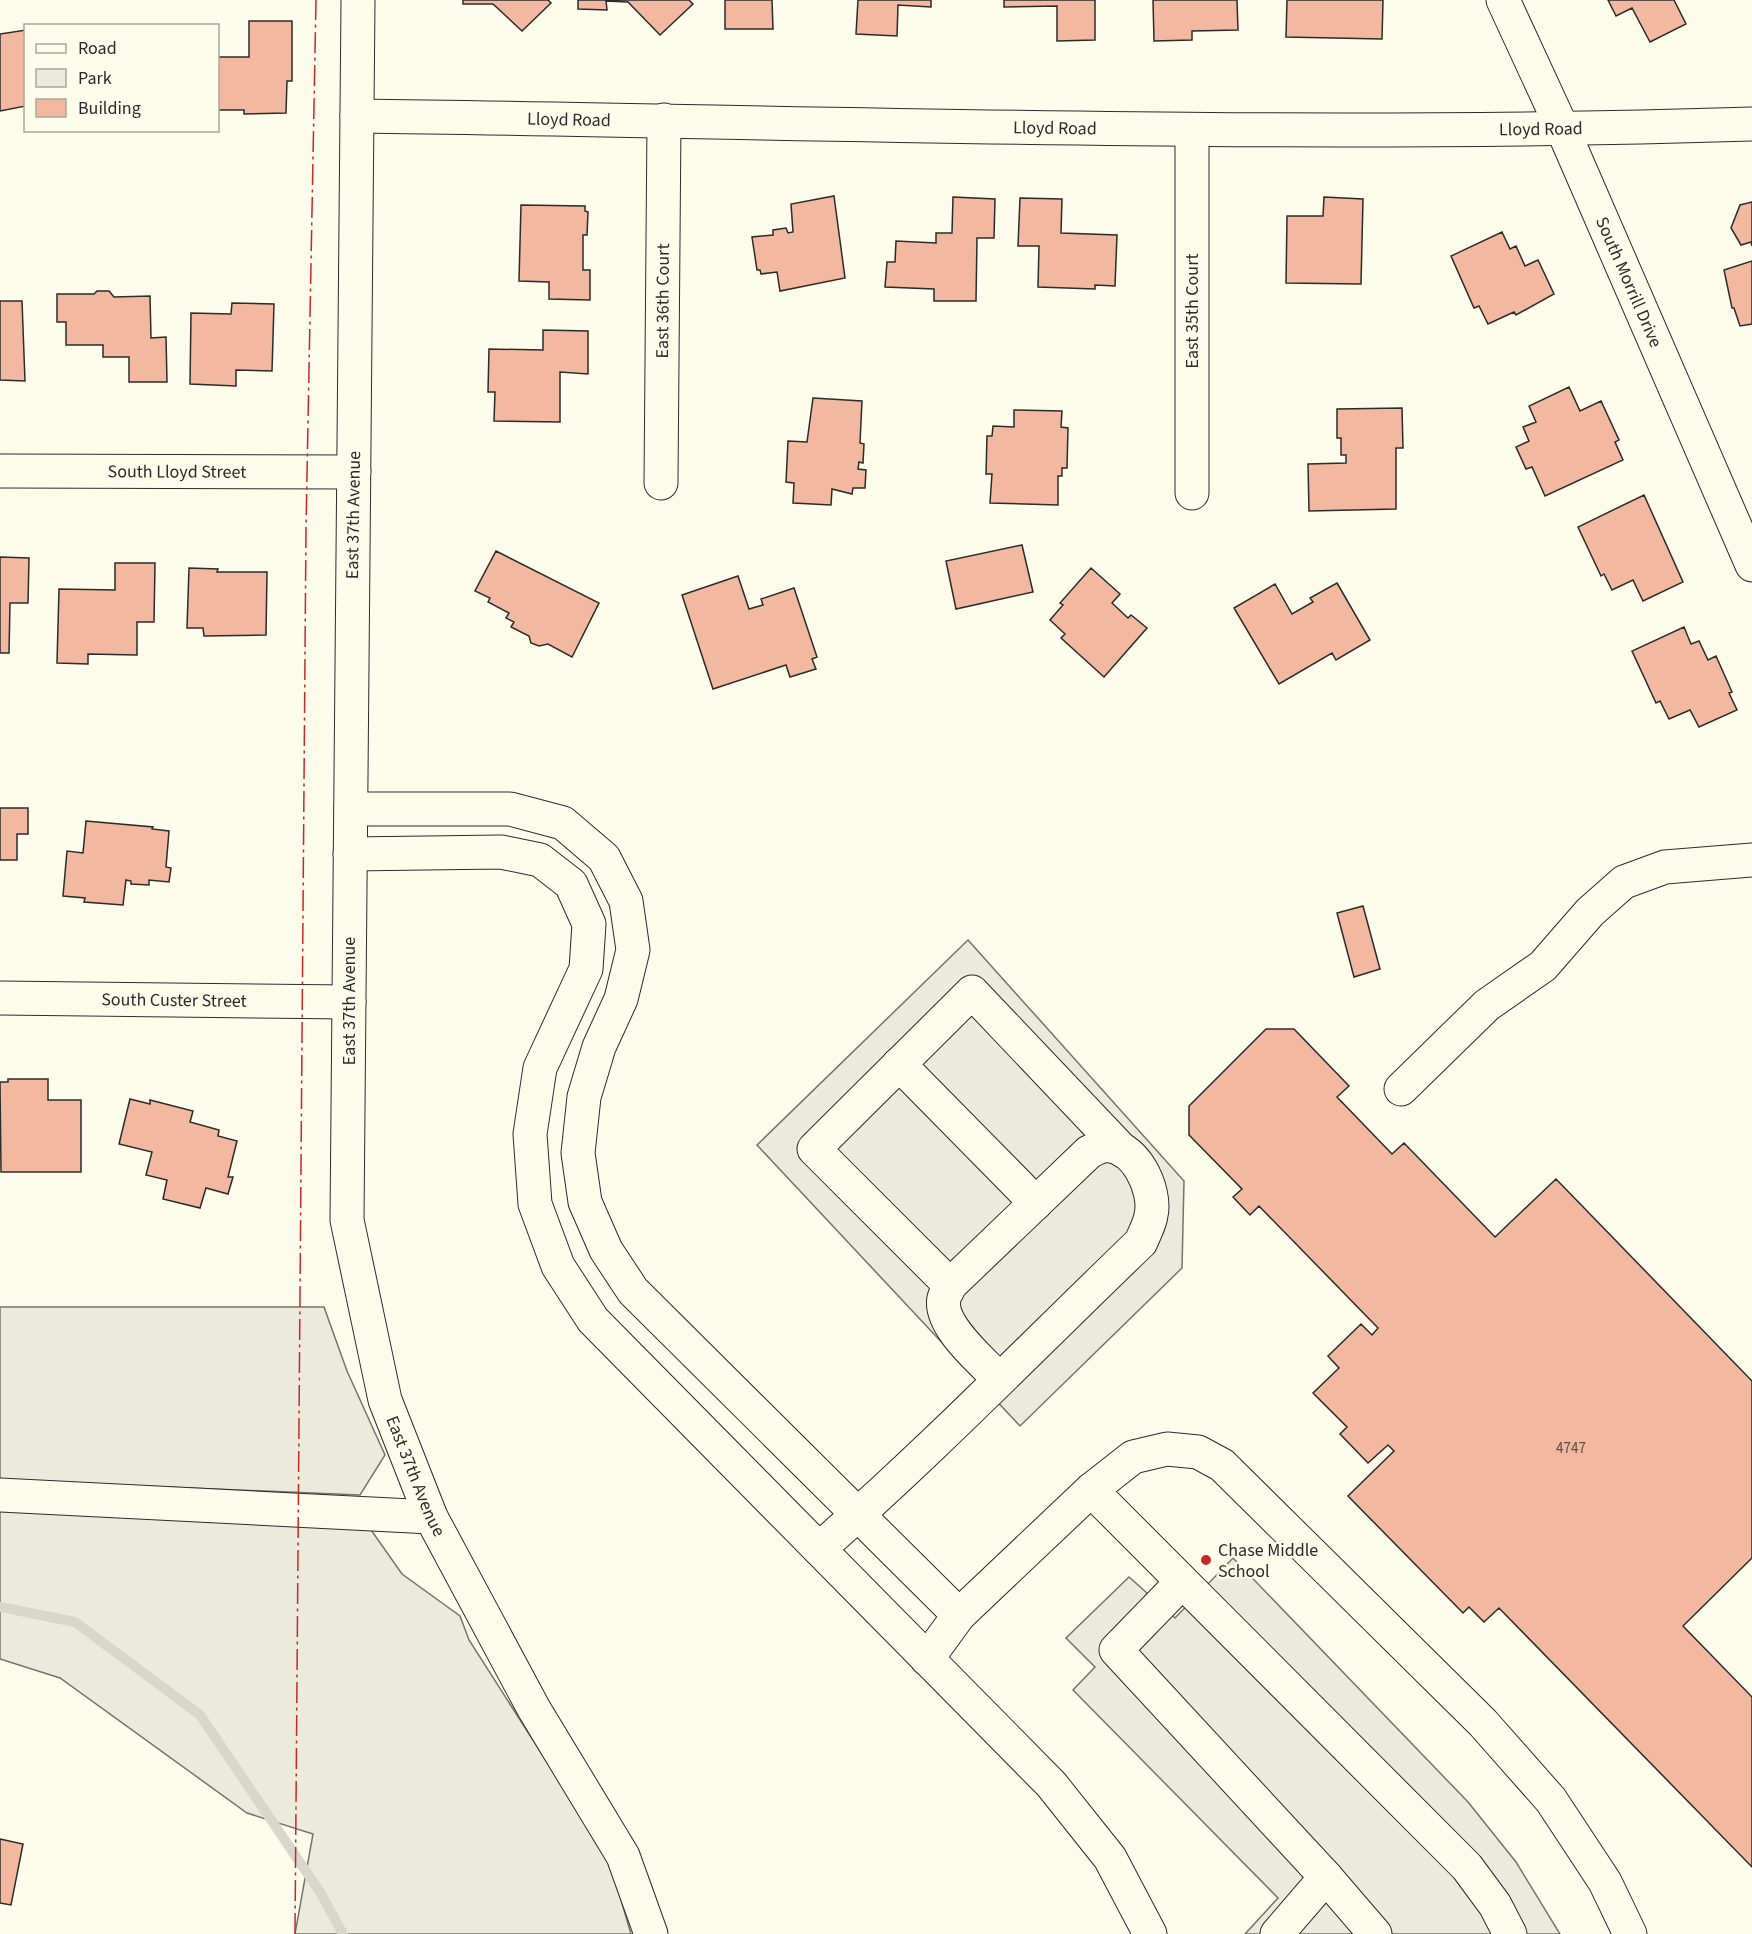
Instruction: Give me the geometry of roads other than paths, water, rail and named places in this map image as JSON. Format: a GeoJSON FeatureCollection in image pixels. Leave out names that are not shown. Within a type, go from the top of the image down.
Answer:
{"type":"FeatureCollection","features":[{"type":"Feature","properties":{"kind":"street","name":"East 37th Avenue"},"geometry":{"type":"LineString","coordinates":[[358,0],[347,1220],[385,1400],[430,1517],[534,1709],[623,1856],[651,1934]]}},
{"type":"Feature","properties":{"kind":"street","name":"South Morrill Drive"},"geometry":{"type":"LineString","coordinates":[[1503,0],[1563,130],[1752,566]]}},
{"type":"Feature","properties":{"kind":"street","name":"Lloyd Road"},"geometry":{"type":"LineString","coordinates":[[357,116],[1192,130],[1563,130],[1752,124]]}},
{"type":"Feature","properties":{"kind":"street","name":"East 36th Court"},"geometry":{"type":"LineString","coordinates":[[661,483],[664,120]]}},
{"type":"Feature","properties":{"kind":"street","name":"East 35th Court"},"geometry":{"type":"LineString","coordinates":[[1192,130],[1192,493]]}},
{"type":"Feature","properties":{"kind":"street","name":"South Lloyd Street"},"geometry":{"type":"LineString","coordinates":[[0,471],[354,472]]}},
{"type":"Feature","properties":{"kind":"street"},"geometry":{"type":"LineString","coordinates":[[351,808],[510,809],[563,823],[604,858],[626,901],[633,950],[621,999],[599,1047],[584,1097],[578,1153],[585,1202],[606,1250],[633,1291],[959,1616]]}},
{"type":"Feature","properties":{"kind":"street"},"geometry":{"type":"LineString","coordinates":[[350,854],[501,852],[540,860],[571,884],[589,924],[586,969],[540,1068],[530,1134],[535,1204],[558,1266],[593,1320],[1051,1784],[1110,1858],[1150,1934]]}},
{"type":"Feature","properties":{"kind":"street"},"geometry":{"type":"LineString","coordinates":[[1401,1089],[1487,1005],[1543,966],[1590,912],[1624,882],[1665,867],[1752,860]]}},
{"type":"Feature","properties":{"kind":"street"},"geometry":{"type":"LineString","coordinates":[[819,1549],[1141,1242],[1152,1214],[1150,1189],[1139,1166],[972,992],[814,1149],[950,1285]]}},
{"type":"Feature","properties":{"kind":"street","name":"South Custer Street"},"geometry":{"type":"LineString","coordinates":[[0,998],[349,1002]]}},
{"type":"Feature","properties":{"kind":"street"},"geometry":{"type":"LineString","coordinates":[[899,1064],[1036,1203]]}},
{"type":"Feature","properties":{"kind":"street"},"geometry":{"type":"LineString","coordinates":[[999,1379],[955,1332],[945,1313],[944,1298],[950,1285],[1089,1152],[1104,1146],[1123,1151]]}},
{"type":"Feature","properties":{"kind":"street"},"geometry":{"type":"LineString","coordinates":[[927,1659],[959,1616],[1091,1491],[1133,1457],[1167,1449],[1198,1452],[1222,1465],[1483,1724],[1551,1800],[1605,1882],[1630,1934]]}},
{"type":"Feature","properties":{"kind":"street"},"geometry":{"type":"LineString","coordinates":[[1091,1491],[1467,1867],[1495,1905],[1510,1934]]}},
{"type":"Feature","properties":{"kind":"street"},"geometry":{"type":"LineString","coordinates":[[0,1495],[430,1517]]}},
{"type":"Feature","properties":{"kind":"street"},"geometry":{"type":"LineString","coordinates":[[1182,1582],[1116,1650],[1326,1877],[1375,1934]]}},
{"type":"Feature","properties":{"kind":"street"},"geometry":{"type":"LineString","coordinates":[[1277,1934],[1326,1877]]}},
{"type":"Feature","properties":{"kind":"waterway"},"geometry":{"type":"LineString","coordinates":[[0,1607],[75,1622],[200,1715],[320,1892],[343,1934]]}},
{"type":"Feature","properties":{"kind":"place","name":"Chase Middle School"},"geometry":{"type":"Point","coordinates":[1206,1560]}}]}
